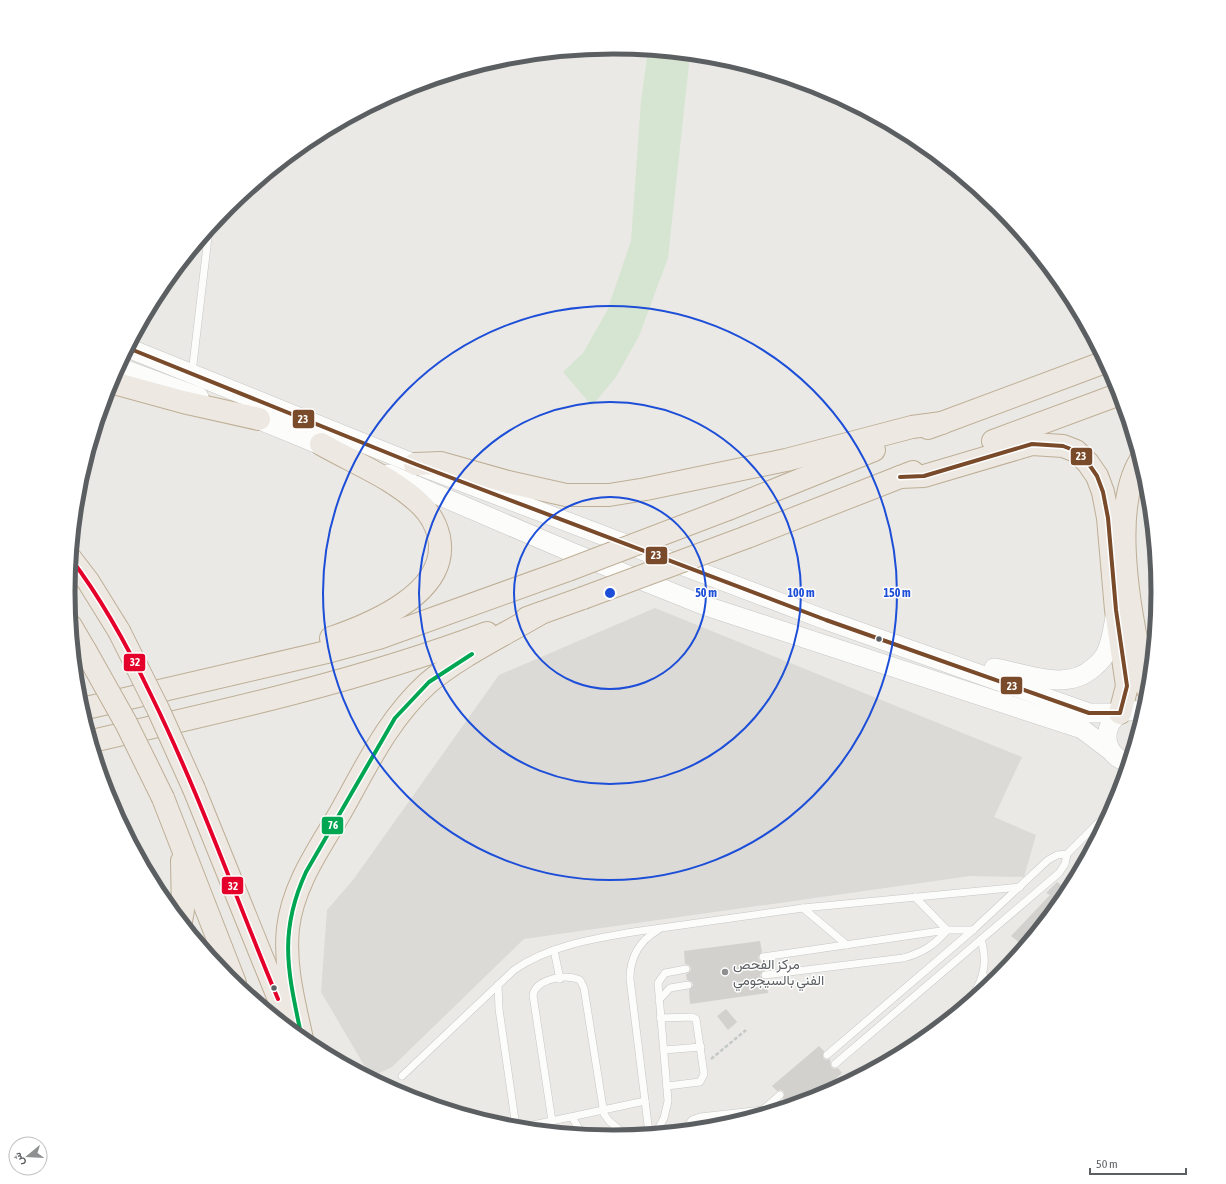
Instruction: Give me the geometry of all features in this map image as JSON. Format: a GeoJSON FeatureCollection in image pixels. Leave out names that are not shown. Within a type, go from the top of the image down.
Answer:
{"type":"FeatureCollection","features":[{"type":"Feature","properties":{"kind":"highway"},"geometry":{"type":"LineString","coordinates":[[88,708],[379,638],[568,570],[728,509],[942,423],[1100,364]]}},
{"type":"Feature","properties":{"kind":"highway"},"geometry":{"type":"LineString","coordinates":[[117,384],[183,402],[259,419]]}},
{"type":"Feature","properties":{"kind":"highway"},"geometry":{"type":"LineString","coordinates":[[96,740],[251,705],[379,670],[458,644],[746,537],[1114,396]]}},
{"type":"Feature","properties":{"kind":"highway"},"geometry":{"type":"LineString","coordinates":[[415,464],[440,463],[508,482],[566,495],[609,495],[786,460],[912,427],[942,423]]}},
{"type":"Feature","properties":{"kind":"highway"},"geometry":{"type":"LineString","coordinates":[[250,670],[272,659],[349,632],[376,620],[412,598],[429,582],[438,563],[440,545],[436,523],[423,506],[404,490],[321,444]]}},
{"type":"Feature","properties":{"kind":"highway"},"geometry":{"type":"LineString","coordinates":[[900,477],[924,476],[1032,444],[1063,446],[1076,451],[1088,463],[1097,476],[1103,492],[1108,518],[1116,610],[1127,686],[1120,713]]}},
{"type":"Feature","properties":{"kind":"highway"},"geometry":{"type":"LineString","coordinates":[[1137,470],[1127,499],[1124,544],[1132,611],[1144,674]]}},
{"type":"Feature","properties":{"kind":"highway"},"geometry":{"type":"LineString","coordinates":[[76,559],[119,631],[158,709],[194,789],[261,959],[288,1021]]}},
{"type":"Feature","properties":{"kind":"highway"},"geometry":{"type":"LineString","coordinates":[[76,565],[88,581]]}},
{"type":"Feature","properties":{"kind":"highway"},"geometry":{"type":"LineString","coordinates":[[300,1030],[291,984],[287,946],[292,908],[306,872],[386,732],[406,705],[429,682],[541,613]]}},
{"type":"Feature","properties":{"kind":"highway"},"geometry":{"type":"LineString","coordinates":[[77,636],[126,723],[163,798],[229,968]]}},
{"type":"Feature","properties":{"kind":"highway"},"geometry":{"type":"LineString","coordinates":[[98,747],[120,735]]}},
{"type":"Feature","properties":{"kind":"highway"},"geometry":{"type":"LineString","coordinates":[[182,845],[182,914]]}},
{"type":"Feature","properties":{"kind":"main road"},"geometry":{"type":"LineString","coordinates":[[132,350],[415,464],[826,620],[1089,713],[1120,713]]}},
{"type":"Feature","properties":{"kind":"main road"},"geometry":{"type":"LineString","coordinates":[[123,369],[259,419],[321,444],[564,549],[704,605],[1082,729],[1111,751]]}},
{"type":"Feature","properties":{"kind":"main road"},"geometry":{"type":"LineString","coordinates":[[941,660],[1004,670],[1055,681],[1071,680],[1083,676],[1100,662],[1106,653],[1111,637],[1116,610]]}},
{"type":"Feature","properties":{"kind":"main road"},"geometry":{"type":"LineString","coordinates":[[1124,760],[1115,756],[1111,751],[1107,743],[1108,730],[1113,719],[1120,713],[1128,710],[1138,711]]}},
{"type":"Feature","properties":{"kind":"lane"},"geometry":{"type":"LineString","coordinates":[[192,373],[208,238]]}},
{"type":"Feature","properties":{"kind":"lane"},"geometry":{"type":"LineString","coordinates":[[835,1064],[1059,873],[1065,864],[1067,854],[1101,820]]}},
{"type":"Feature","properties":{"kind":"lane"},"geometry":{"type":"LineString","coordinates":[[827,1055],[951,950],[1048,860],[1057,855],[1067,854]]}},
{"type":"Feature","properties":{"kind":"lane"},"geometry":{"type":"LineString","coordinates":[[402,1076],[498,985],[523,964],[554,950],[606,936],[803,908],[1020,887]]}},
{"type":"Feature","properties":{"kind":"lane"},"geometry":{"type":"LineString","coordinates":[[915,897],[947,930]]}},
{"type":"Feature","properties":{"kind":"lane"},"geometry":{"type":"LineString","coordinates":[[803,908],[847,945]]}},
{"type":"Feature","properties":{"kind":"lane"},"geometry":{"type":"LineString","coordinates":[[648,1129],[630,969],[637,949],[651,934],[660,928]]}},
{"type":"Feature","properties":{"kind":"lane"},"geometry":{"type":"LineString","coordinates":[[763,957],[947,930],[973,930]]}},
{"type":"Feature","properties":{"kind":"lane"},"geometry":{"type":"LineString","coordinates":[[765,976],[903,958],[924,951],[933,945],[947,930]]}},
{"type":"Feature","properties":{"kind":"lane"},"geometry":{"type":"LineString","coordinates":[[976,988],[983,974],[985,962],[982,938]]}},
{"type":"Feature","properties":{"kind":"lane"},"geometry":{"type":"LineString","coordinates":[[554,950],[560,979]]}},
{"type":"Feature","properties":{"kind":"lane"},"geometry":{"type":"LineString","coordinates":[[951,950],[958,958]]}},
{"type":"Feature","properties":{"kind":"lane"},"geometry":{"type":"LineString","coordinates":[[658,1128],[667,1109],[667,1086],[658,989],[661,978],[670,971],[686,969]]}},
{"type":"Feature","properties":{"kind":"lane"},"geometry":{"type":"LineString","coordinates":[[983,974],[985,980]]}},
{"type":"Feature","properties":{"kind":"lane"},"geometry":{"type":"LineString","coordinates":[[552,1121],[533,995],[535,987],[541,982],[576,978],[582,984],[602,1110],[608,1121],[619,1130]]}},
{"type":"Feature","properties":{"kind":"lane"},"geometry":{"type":"LineString","coordinates":[[498,985],[499,1008],[517,1121]]}},
{"type":"Feature","properties":{"kind":"lane"},"geometry":{"type":"LineString","coordinates":[[659,1000],[670,988],[688,985]]}},
{"type":"Feature","properties":{"kind":"lane"},"geometry":{"type":"LineString","coordinates":[[660,1018],[692,1017],[696,1019],[703,1062],[704,1077],[700,1082],[667,1086]]}},
{"type":"Feature","properties":{"kind":"lane"},"geometry":{"type":"LineString","coordinates":[[664,1050],[701,1047]]}},
{"type":"Feature","properties":{"kind":"lane"},"geometry":{"type":"LineString","coordinates":[[766,1108],[780,1095]]}},
{"type":"Feature","properties":{"kind":"lane"},"geometry":{"type":"LineString","coordinates":[[537,1124],[645,1101]]}},
{"type":"Feature","properties":{"kind":"lane"},"geometry":{"type":"LineString","coordinates":[[689,1124],[692,1120],[700,1117],[756,1111]]}},
{"type":"Feature","properties":{"kind":"lane"},"geometry":{"type":"LineString","coordinates":[[572,1117],[579,1129]]}},
{"type":"Feature","properties":{"kind":"path"},"geometry":{"type":"LineString","coordinates":[[703,1062],[716,1056],[746,1030]]}},
{"type":"Feature","properties":{"kind":"shaded area"},"geometry":{"type":"Polygon","coordinates":[[[655,608],[1022,757],[994,817],[1036,835],[1024,877],[970,876],[524,939],[392,1067],[375,1075],[367,1071],[321,992],[327,910],[353,880],[499,675],[655,608]]]}},
{"type":"Feature","properties":{"kind":"green space"},"geometry":{"type":"Polygon","coordinates":[[[647,55],[689,60],[668,258],[639,336],[616,377],[592,406],[563,372],[583,353],[607,311],[631,241],[641,101],[647,55]]]}},
{"type":"Feature","properties":{"kind":"building"},"geometry":{"type":"Polygon","coordinates":[[[1067,879],[1040,920],[1020,943],[1011,936],[1050,895],[1046,893],[1057,882],[1061,885],[1067,879]]]}},
{"type":"Feature","properties":{"kind":"building","name":"مركز الفحص الفني بالسيجومي"},"geometry":{"type":"Polygon","coordinates":[[[760,941],[762,952],[758,957],[759,960],[763,962],[764,970],[760,976],[766,980],[768,993],[690,1004],[689,990],[693,985],[692,982],[687,980],[686,974],[690,972],[691,968],[689,965],[685,964],[684,951],[760,941]]]}},
{"type":"Feature","properties":{"kind":"building","name":"مركز الفحص الفني بالسيجومي"},"geometry":{"type":"Polygon","coordinates":[[[726,1009],[737,1022],[728,1030],[717,1016],[726,1009]]]}},
{"type":"Feature","properties":{"kind":"building"},"geometry":{"type":"Polygon","coordinates":[[[819,1046],[824,1051],[823,1058],[826,1060],[830,1059],[831,1067],[834,1069],[838,1068],[842,1073],[828,1085],[786,1101],[783,1099],[784,1092],[781,1090],[777,1091],[772,1086],[819,1046]]]}},
{"type":"Feature","properties":{"kind":"transit line","name":"23"},"geometry":{"type":"LineString","coordinates":[[132,350],[415,464],[826,620],[1089,713],[1120,713],[1127,686],[1116,610],[1108,518],[1103,492],[1097,476],[1088,463],[1076,451],[1063,446],[1032,444],[924,476],[900,477]]}},
{"type":"Feature","properties":{"kind":"transit line","name":"32"},"geometry":{"type":"LineString","coordinates":[[76,565],[105,609],[125,644],[169,734],[202,809],[278,999]]}},
{"type":"Feature","properties":{"kind":"transit line","name":"76"},"geometry":{"type":"LineString","coordinates":[[300,1029],[293,995],[288,955],[291,916],[306,872],[395,718],[429,682],[472,654]]}},
{"type":"Feature","properties":{"kind":"place","name":"مركز الفحص الفني بالسيجومي"},"geometry":{"type":"Point","coordinates":[725,972]}}]}
